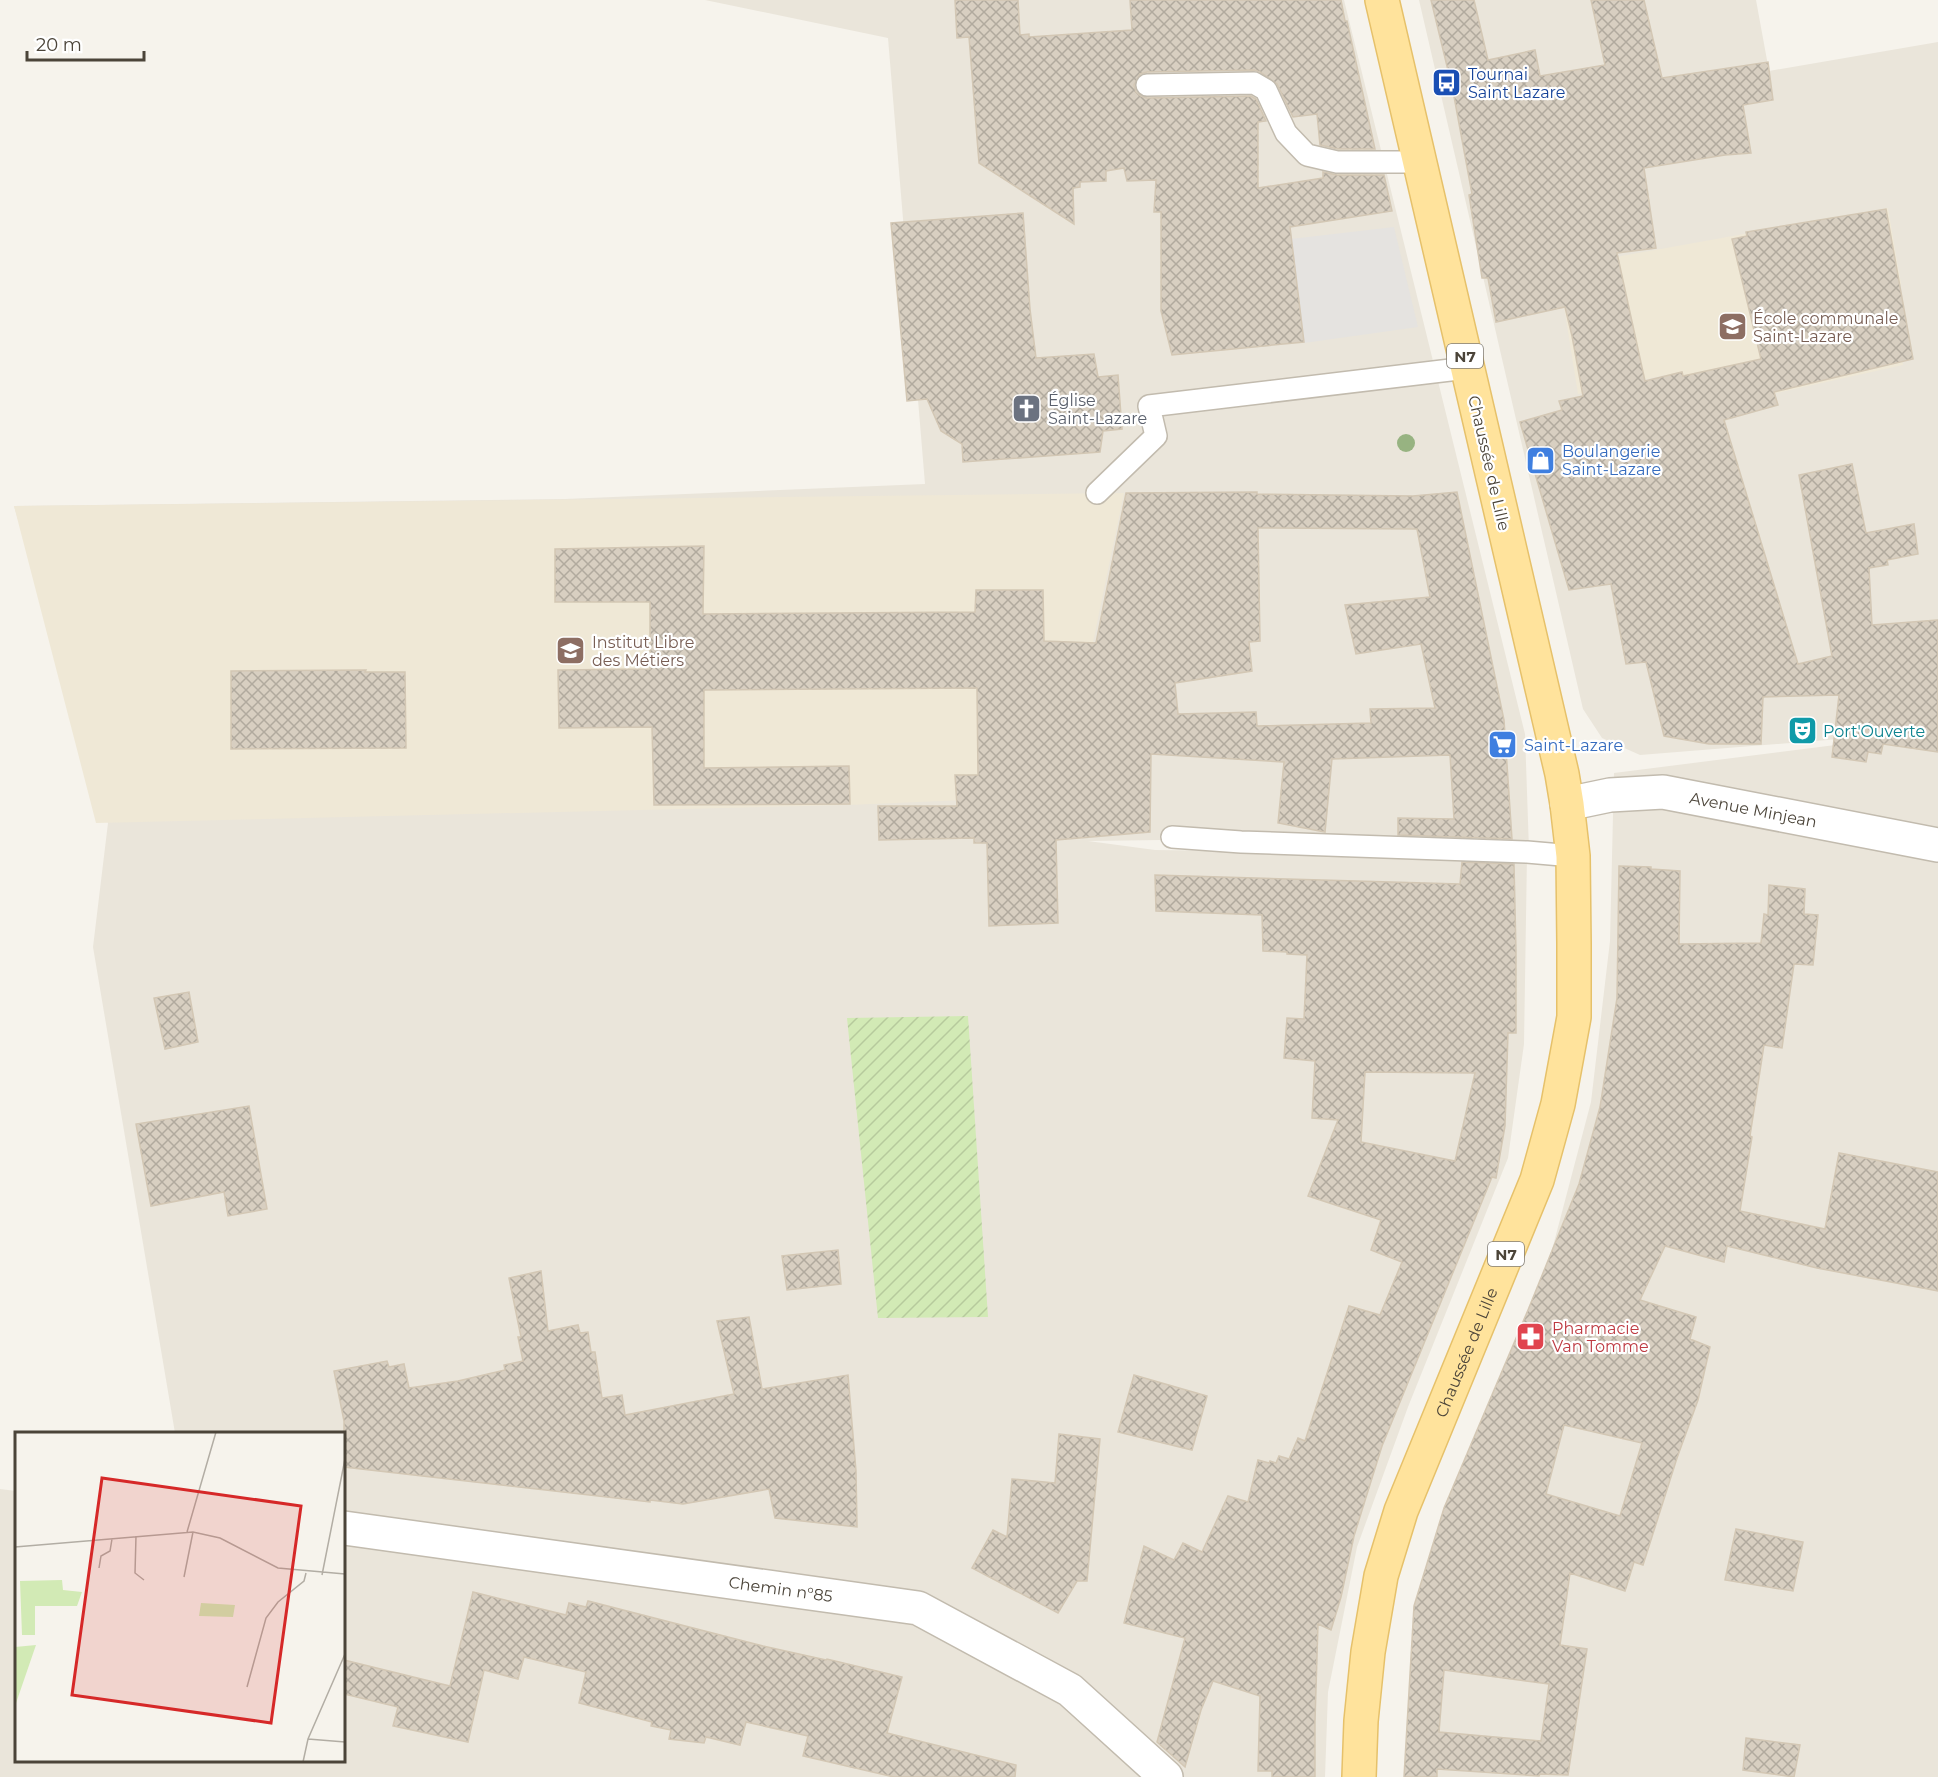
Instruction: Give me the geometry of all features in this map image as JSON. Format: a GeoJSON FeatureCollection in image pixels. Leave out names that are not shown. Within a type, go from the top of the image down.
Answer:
{"type":"FeatureCollection","features":[{"type":"Feature","properties":{"kind":"main road","name":"Chaussée de Lille"},"geometry":{"type":"LineString","coordinates":[[1359,1777],[1361,1721],[1368,1652],[1381,1576],[1401,1511],[1537,1180],[1558,1104],[1574,1017],[1573,856],[1567,804],[1382,0]]}},
{"type":"Feature","properties":{"kind":"street","name":"Avenue Minjean"},"geometry":{"type":"LineString","coordinates":[[1567,804],[1610,795],[1663,792],[1938,845]]}},
{"type":"Feature","properties":{"kind":"street","name":"Chemin n°85"},"geometry":{"type":"LineString","coordinates":[[345,1528],[918,1608],[1070,1690],[1166,1777]]}},
{"type":"Feature","properties":{"kind":"lane"},"geometry":{"type":"LineString","coordinates":[[1147,85],[1254,83],[1266,90],[1286,133],[1307,155],[1337,162],[1420,162]]}},
{"type":"Feature","properties":{"kind":"lane"},"geometry":{"type":"LineString","coordinates":[[1097,493],[1156,436],[1149,406],[1467,368]]}},
{"type":"Feature","properties":{"kind":"lane"},"geometry":{"type":"LineString","coordinates":[[1172,837],[1241,842],[1527,852],[1573,856]]}},
{"type":"Feature","properties":{"kind":"shaded area"},"geometry":{"type":"Polygon","coordinates":[[[705,0],[1344,0],[1525,734],[1529,850],[1161,840],[1088,841],[1155,850],[1527,855],[1524,1044],[1508,1158],[1408,1407],[1357,1547],[1328,1692],[1325,1777],[0,1777],[0,1489],[15,1491],[15,1762],[345,1762],[345,1432],[175,1432],[93,947],[108,823],[14,506],[565,499],[925,484],[888,38],[705,0]]]}},
{"type":"Feature","properties":{"kind":"shaded area"},"geometry":{"type":"Polygon","coordinates":[[[1419,0],[1756,0],[1769,71],[1938,42],[1938,731],[1640,755],[1602,738],[1583,709],[1419,0]]]}},
{"type":"Feature","properties":{"kind":"shaded area","name":"École communale Saint-Lazare"},"geometry":{"type":"Polygon","coordinates":[[[1888,208],[1901,284],[1889,289],[1903,365],[1772,394],[1676,408],[1665,375],[1578,394],[1561,288],[1555,268],[1888,208]]]}},
{"type":"Feature","properties":{"kind":"shaded area"},"geometry":{"type":"Polygon","coordinates":[[[1394,227],[1418,327],[1304,343],[1291,239],[1394,227]]]}},
{"type":"Feature","properties":{"kind":"shaded area","name":"Institut Libre des Métiers"},"geometry":{"type":"Polygon","coordinates":[[[1124,493],[1061,796],[848,805],[96,823],[14,506],[1124,493]]]}},
{"type":"Feature","properties":{"kind":"shaded area"},"geometry":{"type":"Polygon","coordinates":[[[1938,732],[1938,1777],[1413,1777],[1591,1102],[1610,941],[1614,773],[1938,732]]]}},
{"type":"Feature","properties":{"kind":"green space"},"geometry":{"type":"Polygon","coordinates":[[[968,1016],[988,1317],[878,1318],[847,1018],[968,1016]]]}},
{"type":"Feature","properties":{"kind":"building"},"geometry":{"type":"Polygon","coordinates":[[[955,0],[1018,0],[1020,35],[1029,34],[1029,37],[1132,30],[1130,0],[1341,0],[1375,149],[1338,149],[1320,145],[1317,114],[1293,117],[1277,84],[1254,70],[1147,72],[1140,74],[1134,85],[1136,92],[1147,98],[1251,96],[1256,99],[1266,121],[1258,122],[1258,188],[1323,178],[1323,172],[1337,175],[1384,175],[1392,211],[1290,227],[1304,342],[1172,355],[1161,311],[1161,212],[1154,212],[1156,180],[1127,181],[1124,168],[1106,171],[1106,181],[1080,182],[1080,187],[1073,188],[1074,224],[979,163],[969,37],[957,38],[955,0]]]}},
{"type":"Feature","properties":{"kind":"building"},"geometry":{"type":"Polygon","coordinates":[[[1431,0],[1474,0],[1488,60],[1535,50],[1540,76],[1605,65],[1591,0],[1644,0],[1662,78],[1768,62],[1773,100],[1743,105],[1751,153],[1644,168],[1656,248],[1617,253],[1645,381],[1682,372],[1683,376],[1761,359],[1732,239],[1747,236],[1746,232],[1886,209],[1913,359],[1774,392],[1778,405],[1724,420],[1798,664],[1832,656],[1799,475],[1852,464],[1866,533],[1914,524],[1918,554],[1887,560],[1888,565],[1869,568],[1872,625],[1938,620],[1938,752],[1883,744],[1881,754],[1868,752],[1866,762],[1832,757],[1839,695],[1763,697],[1761,744],[1709,744],[1664,736],[1646,662],[1626,664],[1611,584],[1569,590],[1520,422],[1562,410],[1559,401],[1583,396],[1572,336],[1565,307],[1496,322],[1488,278],[1482,278],[1469,195],[1472,194],[1453,91],[1431,0]]]}},
{"type":"Feature","properties":{"kind":"building"},"geometry":{"type":"Polygon","coordinates":[[[1023,213],[1036,358],[1094,354],[1098,377],[1118,375],[1122,429],[1103,431],[1100,452],[963,462],[962,444],[941,431],[927,399],[907,401],[891,223],[1023,213]]]}},
{"type":"Feature","properties":{"kind":"building"},"geometry":{"type":"Polygon","coordinates":[[[1257,492],[1257,494],[1413,496],[1457,492],[1504,720],[1512,839],[1398,835],[1398,818],[1454,819],[1450,755],[1332,759],[1325,832],[1278,823],[1284,762],[1151,754],[1150,832],[1056,840],[1058,923],[989,926],[987,843],[974,843],[974,838],[879,840],[878,806],[957,806],[955,775],[978,775],[977,688],[704,690],[704,768],[849,766],[850,804],[654,805],[652,727],[559,728],[558,670],[650,669],[650,602],[555,602],[555,549],[704,546],[703,614],[975,612],[976,590],[1043,590],[1044,641],[1096,643],[1126,493],[1257,492]],[[1258,528],[1260,641],[1249,642],[1252,671],[1175,683],[1178,714],[1256,712],[1257,726],[1371,723],[1370,709],[1435,708],[1421,644],[1356,654],[1345,605],[1430,597],[1417,529],[1258,528]]]}},
{"type":"Feature","properties":{"kind":"building"},"geometry":{"type":"Polygon","coordinates":[[[366,670],[365,672],[405,672],[406,748],[231,749],[231,671],[366,670]]]}},
{"type":"Feature","properties":{"kind":"building"},"geometry":{"type":"Polygon","coordinates":[[[1462,862],[1514,864],[1516,1033],[1508,1033],[1505,1126],[1496,1178],[1492,1177],[1382,1446],[1354,1536],[1341,1597],[1331,1630],[1318,1624],[1315,1777],[1272,1777],[1272,1771],[1258,1771],[1260,1696],[1213,1681],[1201,1710],[1185,1767],[1157,1742],[1185,1638],[1124,1623],[1144,1546],[1174,1560],[1183,1543],[1202,1552],[1228,1496],[1248,1502],[1258,1460],[1276,1463],[1279,1456],[1289,1459],[1298,1438],[1305,1441],[1349,1306],[1380,1315],[1402,1262],[1371,1250],[1381,1220],[1308,1196],[1338,1120],[1312,1118],[1315,1061],[1284,1058],[1287,1018],[1304,1019],[1307,955],[1263,951],[1262,915],[1156,911],[1155,875],[1460,884],[1462,862]],[[1365,1072],[1361,1142],[1455,1161],[1475,1073],[1365,1072]]]}},
{"type":"Feature","properties":{"kind":"building"},"geometry":{"type":"Polygon","coordinates":[[[1619,866],[1680,871],[1679,944],[1761,943],[1764,914],[1768,915],[1769,885],[1805,889],[1804,914],[1818,915],[1813,965],[1794,964],[1782,1048],[1764,1045],[1740,1211],[1825,1229],[1839,1153],[1938,1172],[1938,1291],[1817,1268],[1727,1246],[1724,1262],[1665,1246],[1640,1300],[1696,1317],[1690,1339],[1710,1347],[1698,1400],[1643,1565],[1634,1562],[1625,1591],[1570,1573],[1560,1645],[1587,1649],[1568,1775],[1540,1774],[1539,1776],[1437,1769],[1437,1777],[1404,1777],[1414,1606],[1444,1508],[1579,1184],[1600,1107],[1617,998],[1619,866]],[[1564,1425],[1546,1494],[1620,1516],[1642,1443],[1564,1425]],[[1444,1670],[1439,1732],[1541,1741],[1549,1684],[1444,1670]]]}},
{"type":"Feature","properties":{"kind":"building"},"geometry":{"type":"Polygon","coordinates":[[[189,992],[198,1042],[165,1049],[154,998],[189,992]]]}},
{"type":"Feature","properties":{"kind":"building"},"geometry":{"type":"Polygon","coordinates":[[[249,1106],[267,1209],[228,1216],[224,1192],[151,1206],[136,1124],[249,1106]]]}},
{"type":"Feature","properties":{"kind":"building"},"geometry":{"type":"Polygon","coordinates":[[[838,1250],[841,1284],[787,1290],[782,1256],[838,1250]]]}},
{"type":"Feature","properties":{"kind":"building"},"geometry":{"type":"Polygon","coordinates":[[[541,1271],[548,1331],[578,1325],[580,1333],[588,1332],[591,1352],[595,1352],[602,1398],[622,1395],[625,1415],[734,1394],[717,1321],[749,1317],[762,1389],[848,1375],[856,1471],[857,1527],[775,1518],[769,1489],[683,1504],[345,1467],[344,1421],[334,1371],[387,1361],[389,1367],[404,1364],[409,1388],[458,1381],[505,1370],[504,1365],[523,1361],[518,1337],[521,1337],[509,1278],[541,1271]]]}},
{"type":"Feature","properties":{"kind":"building"},"geometry":{"type":"Polygon","coordinates":[[[1134,1375],[1207,1396],[1192,1450],[1118,1432],[1134,1375]]]}},
{"type":"Feature","properties":{"kind":"building"},"geometry":{"type":"Polygon","coordinates":[[[1059,1434],[1100,1439],[1087,1581],[1077,1581],[1058,1613],[972,1568],[993,1530],[1007,1537],[1012,1479],[1055,1483],[1059,1434]]]}},
{"type":"Feature","properties":{"kind":"building"},"geometry":{"type":"Polygon","coordinates":[[[1736,1529],[1803,1542],[1793,1591],[1725,1580],[1736,1529]]]}},
{"type":"Feature","properties":{"kind":"building"},"geometry":{"type":"Polygon","coordinates":[[[473,1592],[566,1615],[569,1603],[586,1607],[588,1601],[763,1646],[902,1677],[887,1733],[1016,1765],[1015,1777],[894,1777],[803,1756],[808,1736],[746,1722],[740,1745],[706,1737],[704,1743],[669,1739],[671,1730],[651,1726],[652,1722],[579,1703],[586,1672],[524,1657],[518,1679],[484,1670],[468,1742],[393,1726],[398,1707],[345,1694],[345,1660],[450,1686],[473,1592]]]}},
{"type":"Feature","properties":{"kind":"building"},"geometry":{"type":"Polygon","coordinates":[[[1746,1738],[1800,1745],[1794,1777],[1743,1770],[1746,1738]]]}},
{"type":"Feature","properties":{"kind":"place","name":"Tournai Saint Lazare"},"geometry":{"type":"Point","coordinates":[1447,83]}},
{"type":"Feature","properties":{"kind":"place","name":"École communale Saint-Lazare"},"geometry":{"type":"Point","coordinates":[1732,327]}},
{"type":"Feature","properties":{"kind":"place","name":"Église Saint-Lazare"},"geometry":{"type":"Point","coordinates":[1027,409]}},
{"type":"Feature","properties":{"kind":"place","name":"Boulangerie Saint-Lazare"},"geometry":{"type":"Point","coordinates":[1541,460]}},
{"type":"Feature","properties":{"kind":"place","name":"Institut Libre des Métiers"},"geometry":{"type":"Point","coordinates":[571,651]}},
{"type":"Feature","properties":{"kind":"place","name":"Port'Ouverte"},"geometry":{"type":"Point","coordinates":[1802,731]}},
{"type":"Feature","properties":{"kind":"place","name":"Saint-Lazare"},"geometry":{"type":"Point","coordinates":[1503,745]}},
{"type":"Feature","properties":{"kind":"place","name":"Pharmacie Van Tomme"},"geometry":{"type":"Point","coordinates":[1531,1337]}}]}
